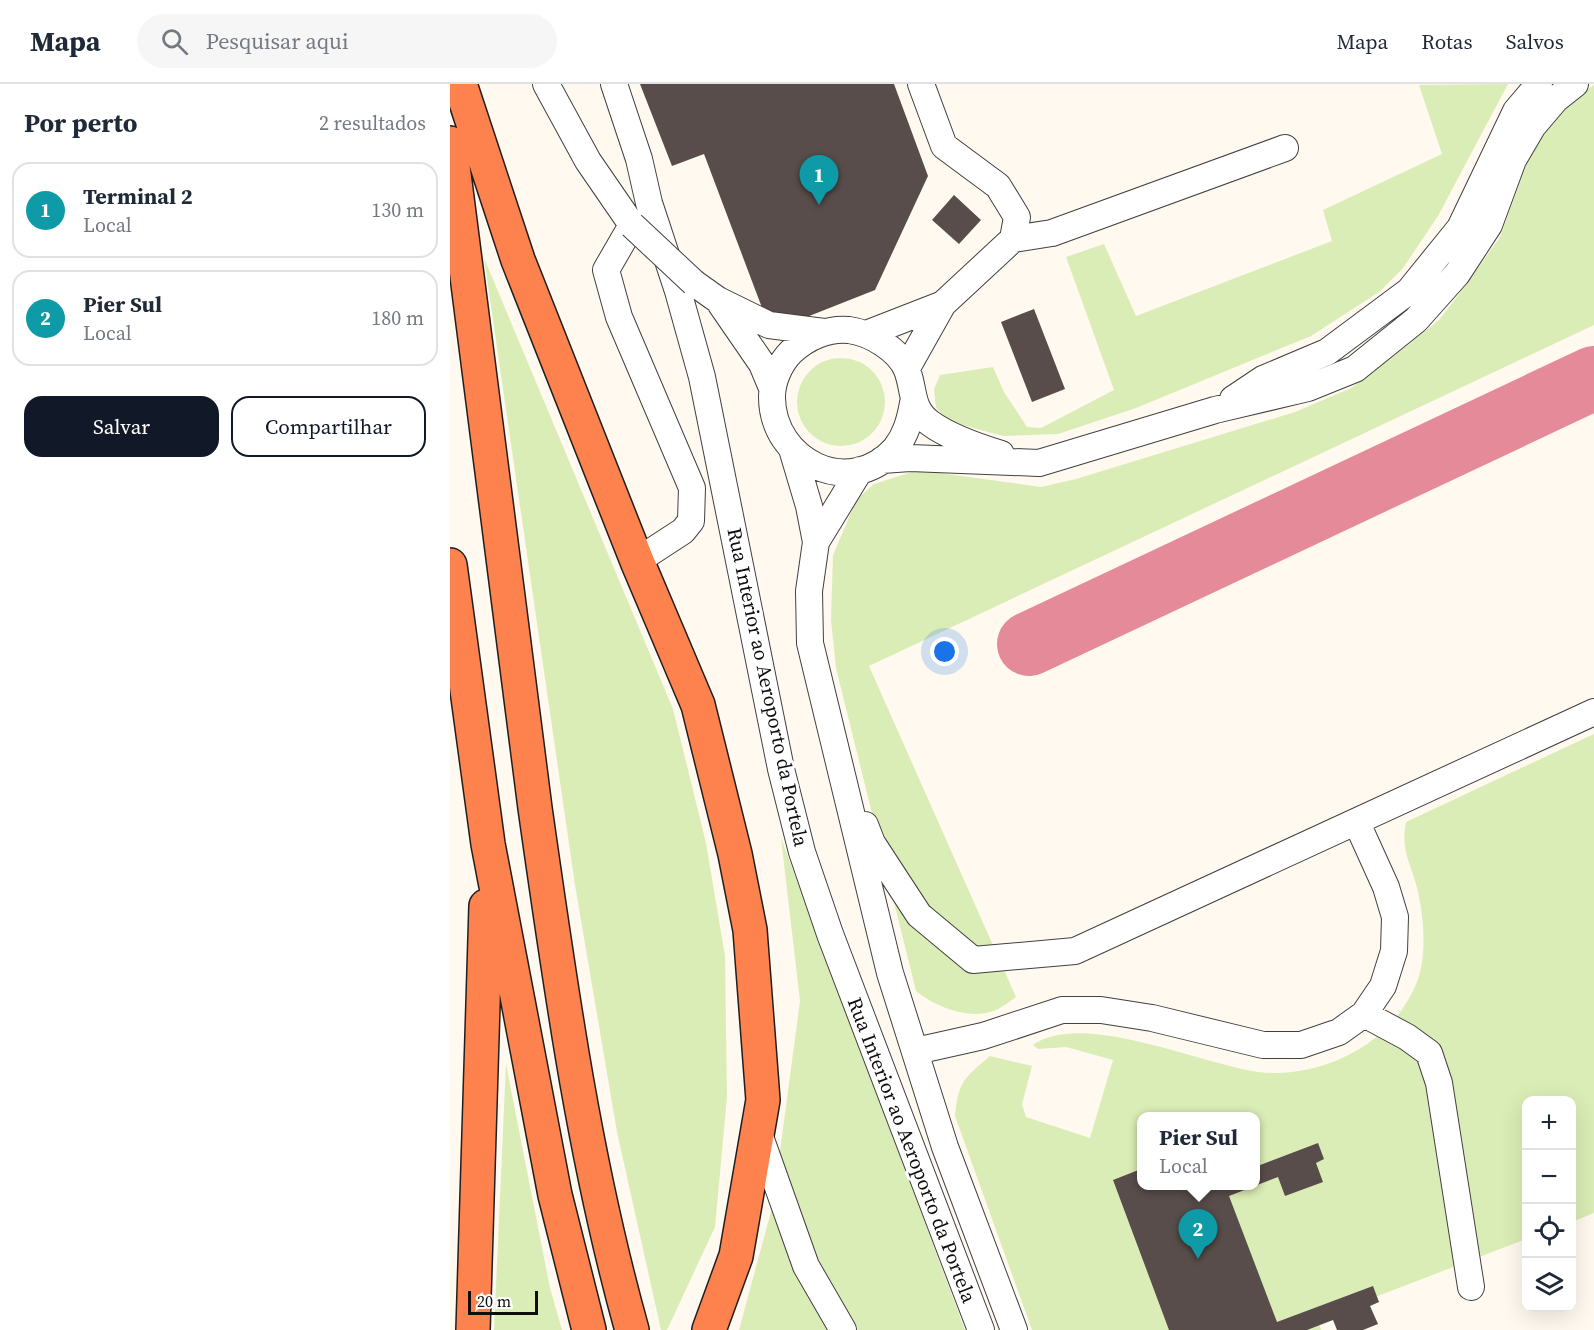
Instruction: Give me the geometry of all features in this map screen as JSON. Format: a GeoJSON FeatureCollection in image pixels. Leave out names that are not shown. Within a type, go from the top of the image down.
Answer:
{"type":"FeatureCollection","features":[{"type":"Feature","properties":{"kind":"highway"},"geometry":{"type":"LineString","coordinates":[[460,84],[518,261],[637,561],[698,705],[735,854],[750,930],[763,1100],[736,1256],[709,1330]]}},
{"type":"Feature","properties":{"kind":"highway"},"geometry":{"type":"LineString","coordinates":[[450,143],[521,702],[558,971],[592,1167],[632,1330]]}},
{"type":"Feature","properties":{"kind":"highway"},"geometry":{"type":"LineString","coordinates":[[450,565],[488,844],[555,1195],[589,1330]]}},
{"type":"Feature","properties":{"kind":"highway"},"geometry":{"type":"LineString","coordinates":[[473,1330],[488,844]]}},
{"type":"Feature","properties":{"kind":"street"},"geometry":{"type":"LineString","coordinates":[[546,84],[588,161],[632,225],[694,283],[718,300],[769,325],[824,332],[848,330],[866,334],[887,346],[907,368],[913,403],[908,427],[895,448],[871,465],[816,542]]}},
{"type":"Feature","properties":{"kind":"street"},"geometry":{"type":"LineString","coordinates":[[599,84],[629,162],[649,203]]}},
{"type":"Feature","properties":{"kind":"street"},"geometry":{"type":"LineString","coordinates":[[614,84],[639,159],[649,203]]}},
{"type":"Feature","properties":{"kind":"street"},"geometry":{"type":"LineString","coordinates":[[921,84],[944,146],[998,186],[1017,217],[1013,239]]}},
{"type":"Feature","properties":{"kind":"street"},"geometry":{"type":"LineString","coordinates":[[1215,410],[1263,379],[1327,352],[1409,291],[1460,228],[1516,111],[1539,84]]}},
{"type":"Feature","properties":{"kind":"street"},"geometry":{"type":"LineString","coordinates":[[718,300],[762,363],[772,388],[772,413],[783,439],[799,457],[821,469],[846,472],[910,458],[1039,463],[1215,410],[1308,388],[1355,369],[1416,320],[1457,274],[1489,225],[1513,160],[1533,126],[1556,99],[1575,84]]}},
{"type":"Feature","properties":{"kind":"street"},"geometry":{"type":"LineString","coordinates":[[907,368],[943,304],[1013,239],[1052,233],[1285,148]]}},
{"type":"Feature","properties":{"kind":"street","name":"Rua Interior ao Aeroporto da Portela"},"geometry":{"type":"LineString","coordinates":[[649,203],[678,291],[705,389],[781,769],[802,852],[830,934],[981,1330]]}},
{"type":"Feature","properties":{"kind":"street"},"geometry":{"type":"LineString","coordinates":[[632,225],[606,270],[619,317],[692,488],[691,521],[683,531],[637,561]]}},
{"type":"Feature","properties":{"kind":"street"},"geometry":{"type":"LineString","coordinates":[[866,334],[943,304]]}},
{"type":"Feature","properties":{"kind":"street"},"geometry":{"type":"LineString","coordinates":[[772,388],[788,355],[802,343],[824,332]]}},
{"type":"Feature","properties":{"kind":"street"},"geometry":{"type":"LineString","coordinates":[[913,403],[929,423],[981,448],[1039,463]]}},
{"type":"Feature","properties":{"kind":"street"},"geometry":{"type":"LineString","coordinates":[[792,449],[809,506],[816,542],[809,591],[810,643],[890,973],[945,1147],[1014,1330]]}},
{"type":"Feature","properties":{"kind":"street"},"geometry":{"type":"LineString","coordinates":[[841,769],[872,843],[919,915],[973,960],[1075,951],[1594,712]]}},
{"type":"Feature","properties":{"kind":"street"},"geometry":{"type":"LineString","coordinates":[[916,1051],[983,1036],[1062,1010],[1101,1010],[1121,1013],[1273,1045],[1301,1046],[1339,1032],[1364,1014],[1383,987],[1394,951],[1395,917],[1386,886],[1357,823]]}},
{"type":"Feature","properties":{"kind":"street"},"geometry":{"type":"LineString","coordinates":[[1364,1014],[1407,1036],[1428,1053],[1439,1083],[1471,1287]]}},
{"type":"Feature","properties":{"kind":"street"},"geometry":{"type":"LineString","coordinates":[[758,1131],[806,1266],[843,1330]]}},
{"type":"Feature","properties":{"kind":"green space"},"geometry":{"type":"Polygon","coordinates":[[[1508,84],[1438,216],[1403,268],[1379,292],[1311,336],[1136,408],[1058,434],[1003,436],[951,422],[936,408],[934,389],[940,375],[993,367],[1004,392],[1027,427],[1041,428],[1114,390],[1066,257],[1104,244],[1136,316],[1332,241],[1323,210],[1442,154],[1419,85],[1508,84]]]}},
{"type":"Feature","properties":{"kind":"green space"},"geometry":{"type":"Polygon","coordinates":[[[1594,85],[1594,325],[869,666],[1016,997],[996,1010],[975,1014],[954,1011],[924,997],[916,991],[836,668],[831,620],[833,555],[857,499],[874,484],[918,470],[1041,487],[1076,479],[1295,412],[1351,388],[1439,320],[1500,237],[1534,144],[1574,99],[1594,85]]]}},
{"type":"Feature","properties":{"kind":"green space"},"geometry":{"type":"Polygon","coordinates":[[[484,258],[673,709],[706,843],[725,956],[727,1097],[715,1227],[667,1330],[661,1330],[617,1132],[575,885],[484,258]]]}},
{"type":"Feature","properties":{"kind":"green space"},"geometry":{"type":"Polygon","coordinates":[[[841,358],[866,365],[878,377],[885,402],[878,427],[866,439],[841,446],[816,439],[804,427],[797,402],[804,377],[816,365],[841,358]]]}},
{"type":"Feature","properties":{"kind":"green space"},"geometry":{"type":"Polygon","coordinates":[[[1594,734],[1594,1213],[1576,1220],[1576,1096],[1522,1096],[1522,1241],[1318,1319],[1321,1330],[1032,1330],[955,1116],[958,1095],[968,1076],[990,1056],[1032,1066],[1022,1104],[1026,1117],[1090,1138],[1113,1060],[1066,1047],[1038,1049],[1033,1045],[1054,1036],[1081,1033],[1110,1036],[1142,1042],[1234,1067],[1270,1073],[1295,1072],[1320,1066],[1354,1052],[1392,1023],[1412,993],[1420,972],[1423,949],[1422,914],[1404,842],[1406,822],[1594,734]]]}},
{"type":"Feature","properties":{"kind":"green space"},"geometry":{"type":"Polygon","coordinates":[[[781,838],[965,1330],[739,1330],[773,1204],[800,1001],[781,838]]]}},
{"type":"Feature","properties":{"kind":"green space"},"geometry":{"type":"Polygon","coordinates":[[[506,1064],[550,1288],[562,1330],[494,1330],[506,1064]]]}},
{"type":"Feature","properties":{"kind":"building"},"geometry":{"type":"Polygon","coordinates":[[[640,84],[894,84],[928,176],[875,290],[789,324],[764,313],[704,154],[672,166],[640,84]]]}},
{"type":"Feature","properties":{"kind":"building"},"geometry":{"type":"Polygon","coordinates":[[[954,195],[981,220],[959,244],[932,220],[954,195]]]}},
{"type":"Feature","properties":{"kind":"building"},"geometry":{"type":"Polygon","coordinates":[[[1034,309],[1065,389],[1032,402],[1001,322],[1034,309]]]}},
{"type":"Feature","properties":{"kind":"building"},"geometry":{"type":"Polygon","coordinates":[[[1318,1143],[1324,1159],[1316,1163],[1323,1182],[1285,1196],[1278,1177],[1260,1184],[1260,1165],[1318,1143]]]}},
{"type":"Feature","properties":{"kind":"building"},"geometry":{"type":"Polygon","coordinates":[[[1137,1171],[1137,1190],[1245,1190],[1229,1196],[1277,1322],[1373,1286],[1379,1302],[1370,1306],[1378,1324],[1363,1330],[1337,1330],[1333,1320],[1307,1330],[1169,1330],[1113,1180],[1137,1171]]]}},
{"type":"Feature","properties":{"kind":"taxiway"},"geometry":{"type":"LineString","coordinates":[[1029,644],[1594,378]]}},
{"type":"Feature","properties":{"kind":"place","name":"Terminal 2"},"geometry":{"type":"Point","coordinates":[819,205]}},
{"type":"Feature","properties":{"kind":"place","name":"Pier Sul"},"geometry":{"type":"Point","coordinates":[1198,1259]}}]}
